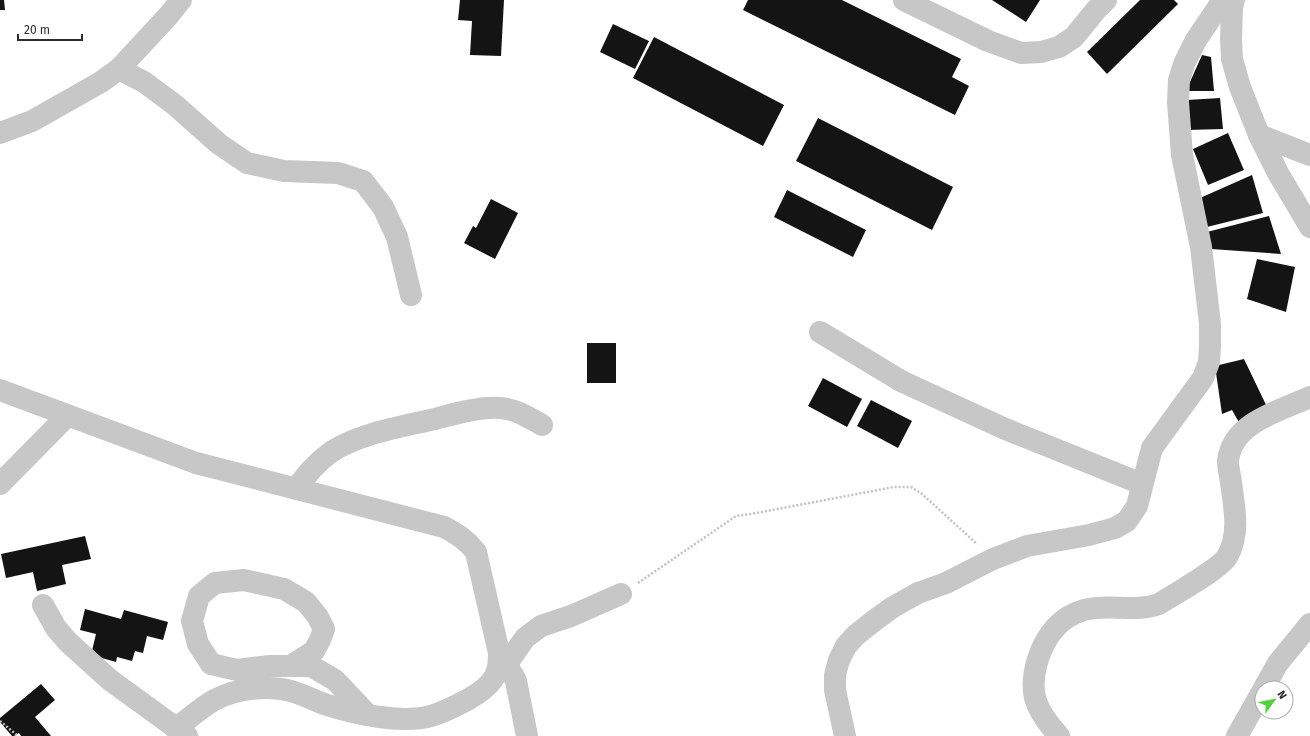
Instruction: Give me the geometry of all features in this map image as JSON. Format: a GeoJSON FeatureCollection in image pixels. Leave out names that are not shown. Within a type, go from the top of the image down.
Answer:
{"type":"FeatureCollection","features":[{"type":"Feature","properties":{"kind":"street"},"geometry":{"type":"LineString","coordinates":[[0,133],[32,121],[101,82],[119,69],[181,0]]}},
{"type":"Feature","properties":{"kind":"street"},"geometry":{"type":"LineString","coordinates":[[904,0],[988,41],[1021,53],[1041,52],[1059,47],[1074,37],[1106,0]]}},
{"type":"Feature","properties":{"kind":"street"},"geometry":{"type":"LineString","coordinates":[[845,736],[835,690],[835,676],[839,660],[846,646],[875,620],[893,607],[918,593],[946,583],[993,559],[1027,546],[1089,535],[1115,528],[1127,521],[1137,506],[1152,448],[1203,378],[1209,362],[1210,324],[1201,247],[1182,155],[1178,102],[1179,80],[1184,64],[1196,40],[1223,0]]}},
{"type":"Feature","properties":{"kind":"street"},"geometry":{"type":"LineString","coordinates":[[1234,0],[1232,6],[1232,59],[1240,87],[1278,173],[1310,227]]}},
{"type":"Feature","properties":{"kind":"street"},"geometry":{"type":"LineString","coordinates":[[119,69],[150,87],[175,105],[219,144],[247,163],[284,171],[338,173],[363,181],[383,207],[397,237],[411,295]]}},
{"type":"Feature","properties":{"kind":"street"},"geometry":{"type":"LineString","coordinates":[[1260,135],[1310,155]]}},
{"type":"Feature","properties":{"kind":"street"},"geometry":{"type":"LineString","coordinates":[[820,332],[901,380],[1003,428],[1142,484]]}},
{"type":"Feature","properties":{"kind":"street"},"geometry":{"type":"LineString","coordinates":[[0,390],[196,463],[444,527],[460,535],[476,552],[499,653],[503,665],[513,674],[516,681],[527,736]]}},
{"type":"Feature","properties":{"kind":"street"},"geometry":{"type":"LineString","coordinates":[[1059,736],[1041,712],[1035,698],[1034,683],[1036,670],[1047,638],[1056,626],[1068,616],[1085,610],[1102,607],[1139,608],[1159,604],[1218,566],[1227,556],[1233,541],[1236,526],[1228,462],[1232,444],[1243,431],[1256,422],[1271,413],[1310,397]]}},
{"type":"Feature","properties":{"kind":"street"},"geometry":{"type":"LineString","coordinates":[[296,489],[309,470],[331,452],[352,441],[392,429],[470,410],[499,408],[518,412],[542,425]]}},
{"type":"Feature","properties":{"kind":"street"},"geometry":{"type":"LineString","coordinates":[[0,484],[67,416]]}},
{"type":"Feature","properties":{"kind":"street"},"geometry":{"type":"LineString","coordinates":[[292,665],[314,651],[324,629],[318,617],[306,602],[284,589],[244,580],[215,583],[199,596],[192,621],[198,644],[211,664],[237,670],[270,666],[312,666],[336,680],[368,715]]}},
{"type":"Feature","properties":{"kind":"street"},"geometry":{"type":"LineString","coordinates":[[43,605],[56,628],[68,642],[110,680],[181,733],[198,710],[214,699],[233,691],[247,689],[285,689],[325,704],[391,719],[431,716],[448,710],[472,698],[488,684],[503,665],[511,658],[525,638],[541,626],[571,616],[621,594]]}},
{"type":"Feature","properties":{"kind":"street"},"geometry":{"type":"LineString","coordinates":[[1268,680],[1278,663],[1310,624]]}},
{"type":"Feature","properties":{"kind":"street"},"geometry":{"type":"LineString","coordinates":[[1237,736],[1254,706]]}},
{"type":"Feature","properties":{"kind":"path"},"geometry":{"type":"LineString","coordinates":[[621,594],[736,516],[894,487],[911,487],[922,494],[993,559]]}},
{"type":"Feature","properties":{"kind":"path"},"geometry":{"type":"LineString","coordinates":[[0,721],[18,736]]}},
{"type":"Feature","properties":{"kind":"building"},"geometry":{"type":"Polygon","coordinates":[[[0,0],[4,0],[5,10],[0,10],[0,0]]]}},
{"type":"Feature","properties":{"kind":"building"},"geometry":{"type":"Polygon","coordinates":[[[460,0],[504,0],[501,56],[470,55],[472,21],[458,20],[460,0]]]}},
{"type":"Feature","properties":{"kind":"building"},"geometry":{"type":"Polygon","coordinates":[[[748,0],[842,0],[961,59],[952,77],[969,86],[955,115],[743,10],[748,0]]]}},
{"type":"Feature","properties":{"kind":"building"},"geometry":{"type":"Polygon","coordinates":[[[992,0],[1040,0],[1026,22],[992,0]]]}},
{"type":"Feature","properties":{"kind":"building"},"geometry":{"type":"Polygon","coordinates":[[[1140,0],[1174,0],[1178,4],[1107,74],[1087,52],[1140,0]]]}},
{"type":"Feature","properties":{"kind":"building"},"geometry":{"type":"Polygon","coordinates":[[[613,24],[649,41],[635,69],[600,52],[613,24]]]}},
{"type":"Feature","properties":{"kind":"building"},"geometry":{"type":"Polygon","coordinates":[[[654,37],[784,105],[763,146],[633,78],[654,37]]]}},
{"type":"Feature","properties":{"kind":"building"},"geometry":{"type":"Polygon","coordinates":[[[1202,55],[1211,57],[1214,91],[1186,91],[1202,55]]]}},
{"type":"Feature","properties":{"kind":"building"},"geometry":{"type":"Polygon","coordinates":[[[1220,98],[1223,129],[1187,130],[1187,100],[1220,98]]]}},
{"type":"Feature","properties":{"kind":"building"},"geometry":{"type":"Polygon","coordinates":[[[818,118],[953,187],[932,230],[796,161],[818,118]]]}},
{"type":"Feature","properties":{"kind":"building"},"geometry":{"type":"Polygon","coordinates":[[[1228,133],[1244,170],[1208,185],[1193,149],[1228,133]]]}},
{"type":"Feature","properties":{"kind":"building"},"geometry":{"type":"Polygon","coordinates":[[[1252,175],[1263,213],[1207,227],[1200,198],[1252,175]]]}},
{"type":"Feature","properties":{"kind":"building"},"geometry":{"type":"Polygon","coordinates":[[[787,190],[866,230],[853,257],[774,217],[787,190]]]}},
{"type":"Feature","properties":{"kind":"building"},"geometry":{"type":"Polygon","coordinates":[[[491,199],[518,213],[495,259],[464,243],[473,226],[476,228],[491,199]]]}},
{"type":"Feature","properties":{"kind":"building"},"geometry":{"type":"Polygon","coordinates":[[[1269,216],[1281,254],[1211,249],[1207,232],[1269,216]]]}},
{"type":"Feature","properties":{"kind":"building"},"geometry":{"type":"Polygon","coordinates":[[[1257,259],[1295,267],[1286,312],[1247,299],[1257,259]]]}},
{"type":"Feature","properties":{"kind":"building"},"geometry":{"type":"Polygon","coordinates":[[[587,343],[616,343],[616,383],[587,383],[587,343]]]}},
{"type":"Feature","properties":{"kind":"building"},"geometry":{"type":"Polygon","coordinates":[[[1244,359],[1268,409],[1241,426],[1232,410],[1222,414],[1215,366],[1244,359]]]}},
{"type":"Feature","properties":{"kind":"building"},"geometry":{"type":"Polygon","coordinates":[[[823,378],[862,399],[847,427],[808,406],[823,378]]]}},
{"type":"Feature","properties":{"kind":"building"},"geometry":{"type":"Polygon","coordinates":[[[871,400],[912,421],[898,448],[857,426],[871,400]]]}},
{"type":"Feature","properties":{"kind":"building"},"geometry":{"type":"Polygon","coordinates":[[[85,536],[91,559],[62,565],[66,584],[37,591],[33,572],[6,578],[1,554],[85,536]]]}},
{"type":"Feature","properties":{"kind":"building"},"geometry":{"type":"Polygon","coordinates":[[[85,609],[121,619],[124,610],[168,622],[163,640],[147,636],[143,653],[135,651],[132,661],[117,657],[116,662],[91,655],[96,634],[80,630],[85,609]]]}},
{"type":"Feature","properties":{"kind":"building"},"geometry":{"type":"Polygon","coordinates":[[[41,684],[55,700],[35,717],[51,736],[21,736],[19,733],[12,736],[0,722],[0,718],[41,684]]]}}]}
